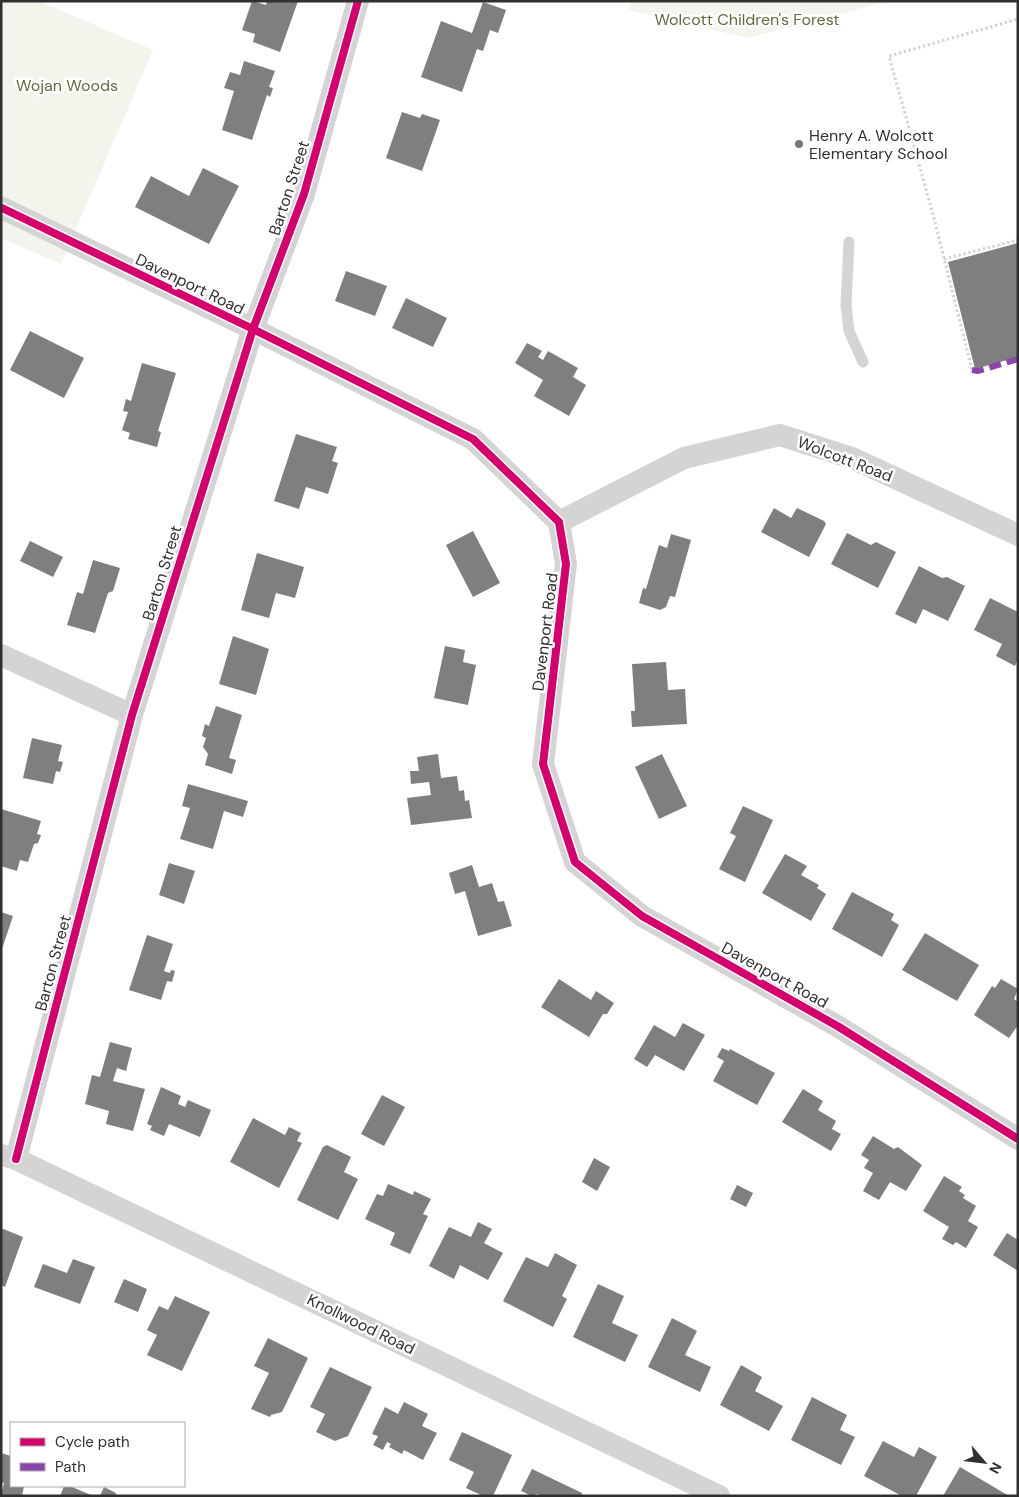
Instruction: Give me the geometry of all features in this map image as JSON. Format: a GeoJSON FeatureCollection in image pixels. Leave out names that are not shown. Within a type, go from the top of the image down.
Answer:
{"type":"FeatureCollection","features":[{"type":"Feature","properties":{"kind":"street","name":"Barton Street"},"geometry":{"type":"LineString","coordinates":[[9,1157],[132,714],[253,329],[304,194],[358,1]]}},
{"type":"Feature","properties":{"kind":"street","name":"Davenport Road"},"geometry":{"type":"LineString","coordinates":[[2,208],[253,329],[472,439],[558,522],[566,564],[543,764],[576,862],[642,916],[839,1027],[1018,1140]]}},
{"type":"Feature","properties":{"kind":"street","name":"Wolcott Road"},"geometry":{"type":"LineString","coordinates":[[558,522],[684,458],[780,435],[852,458],[1018,535]]}},
{"type":"Feature","properties":{"kind":"street"},"geometry":{"type":"LineString","coordinates":[[1,656],[132,714]]}},
{"type":"Feature","properties":{"kind":"street","name":"Knollwood Road"},"geometry":{"type":"LineString","coordinates":[[9,1157],[719,1496]]}},
{"type":"Feature","properties":{"kind":"lane"},"geometry":{"type":"LineString","coordinates":[[849,242],[846,305],[849,331],[863,362]]}},
{"type":"Feature","properties":{"kind":"path"},"geometry":{"type":"LineString","coordinates":[[972,370],[889,56],[1018,19]]}},
{"type":"Feature","properties":{"kind":"path"},"geometry":{"type":"LineString","coordinates":[[944,259],[1018,240]]}},
{"type":"Feature","properties":{"kind":"green space","name":"Wojan Woods"},"geometry":{"type":"Polygon","coordinates":[[[1,1],[39,1],[153,50],[61,264],[1,238],[1,1]]]}},
{"type":"Feature","properties":{"kind":"green space","name":"Wolcott Children's Forest"},"geometry":{"type":"Polygon","coordinates":[[[632,1],[890,1],[748,38],[628,10],[632,1]]]}},
{"type":"Feature","properties":{"kind":"building"},"geometry":{"type":"Polygon","coordinates":[[[252,1],[266,5],[267,1],[298,1],[280,52],[253,42],[255,34],[242,30],[252,1]]]}},
{"type":"Feature","properties":{"kind":"building"},"geometry":{"type":"Polygon","coordinates":[[[483,2],[506,10],[498,33],[490,30],[483,51],[477,49],[462,92],[421,77],[441,21],[472,33],[483,2]]]}},
{"type":"Feature","properties":{"kind":"building"},"geometry":{"type":"Polygon","coordinates":[[[244,61],[275,71],[269,87],[273,88],[270,97],[267,95],[252,140],[222,130],[234,91],[224,88],[230,72],[240,75],[244,61]]]}},
{"type":"Feature","properties":{"kind":"building"},"geometry":{"type":"Polygon","coordinates":[[[402,112],[420,118],[422,114],[440,120],[422,171],[386,158],[402,112]]]}},
{"type":"Feature","properties":{"kind":"building"},"geometry":{"type":"Polygon","coordinates":[[[203,168],[239,186],[209,244],[135,207],[151,176],[189,196],[203,168]]]}},
{"type":"Feature","properties":{"kind":"building"},"geometry":{"type":"Polygon","coordinates":[[[1018,243],[1018,357],[975,369],[948,262],[1018,243]]]}},
{"type":"Feature","properties":{"kind":"building"},"geometry":{"type":"Polygon","coordinates":[[[346,271],[387,286],[375,316],[335,301],[346,271]]]}},
{"type":"Feature","properties":{"kind":"building"},"geometry":{"type":"Polygon","coordinates":[[[406,298],[447,318],[433,347],[392,328],[406,298]]]}},
{"type":"Feature","properties":{"kind":"building"},"geometry":{"type":"Polygon","coordinates":[[[30,331],[84,358],[64,398],[10,370],[30,331]]]}},
{"type":"Feature","properties":{"kind":"building"},"geometry":{"type":"Polygon","coordinates":[[[527,343],[542,351],[538,357],[543,360],[548,351],[578,368],[573,377],[586,385],[569,416],[534,396],[543,380],[515,363],[527,343]]]}},
{"type":"Feature","properties":{"kind":"building"},"geometry":{"type":"Polygon","coordinates":[[[142,363],[176,373],[158,431],[161,432],[157,447],[128,439],[130,433],[122,430],[128,412],[123,411],[126,399],[131,401],[142,363]]]}},
{"type":"Feature","properties":{"kind":"building"},"geometry":{"type":"Polygon","coordinates":[[[296,434],[337,447],[332,461],[338,463],[328,494],[306,487],[299,509],[274,501],[296,434]]]}},
{"type":"Feature","properties":{"kind":"building"},"geometry":{"type":"Polygon","coordinates":[[[774,508],[791,518],[797,508],[824,521],[826,524],[809,557],[761,532],[774,508]]]}},
{"type":"Feature","properties":{"kind":"building"},"geometry":{"type":"Polygon","coordinates":[[[473,531],[500,583],[473,597],[446,545],[473,531]]]}},
{"type":"Feature","properties":{"kind":"building"},"geometry":{"type":"Polygon","coordinates":[[[847,533],[871,545],[876,542],[896,552],[878,588],[831,564],[847,533]]]}},
{"type":"Feature","properties":{"kind":"building"},"geometry":{"type":"Polygon","coordinates":[[[671,534],[691,540],[675,597],[670,596],[666,607],[660,610],[639,603],[643,588],[646,589],[659,545],[667,548],[671,534]]]}},
{"type":"Feature","properties":{"kind":"building"},"geometry":{"type":"Polygon","coordinates":[[[30,541],[63,557],[53,577],[20,561],[30,541]]]}},
{"type":"Feature","properties":{"kind":"building"},"geometry":{"type":"Polygon","coordinates":[[[257,553],[304,567],[295,598],[276,593],[269,618],[241,610],[257,553]]]}},
{"type":"Feature","properties":{"kind":"building"},"geometry":{"type":"Polygon","coordinates":[[[93,560],[120,568],[113,591],[108,593],[95,633],[67,625],[77,592],[83,594],[93,560]]]}},
{"type":"Feature","properties":{"kind":"building"},"geometry":{"type":"Polygon","coordinates":[[[919,566],[942,578],[947,577],[965,586],[948,621],[923,609],[916,624],[895,614],[919,566]]]}},
{"type":"Feature","properties":{"kind":"building"},"geometry":{"type":"Polygon","coordinates":[[[990,598],[1018,612],[1018,659],[1015,666],[996,656],[1002,644],[974,630],[990,598]]]}},
{"type":"Feature","properties":{"kind":"building"},"geometry":{"type":"Polygon","coordinates":[[[233,636],[269,649],[256,695],[219,684],[233,636]]]}},
{"type":"Feature","properties":{"kind":"building"},"geometry":{"type":"Polygon","coordinates":[[[445,646],[465,650],[463,662],[476,665],[468,705],[434,698],[445,646]]]}},
{"type":"Feature","properties":{"kind":"building"},"geometry":{"type":"Polygon","coordinates":[[[666,662],[668,690],[685,689],[687,724],[632,727],[631,711],[635,711],[632,664],[666,662]]]}},
{"type":"Feature","properties":{"kind":"building"},"geometry":{"type":"Polygon","coordinates":[[[216,706],[242,715],[229,758],[236,760],[232,774],[205,765],[208,754],[203,747],[206,738],[202,736],[205,724],[209,726],[216,706]]]}},
{"type":"Feature","properties":{"kind":"building"},"geometry":{"type":"Polygon","coordinates":[[[32,738],[62,745],[58,761],[63,762],[60,772],[56,771],[53,784],[23,778],[32,738]]]}},
{"type":"Feature","properties":{"kind":"building"},"geometry":{"type":"Polygon","coordinates":[[[438,754],[441,778],[457,776],[459,791],[464,790],[465,801],[469,800],[472,818],[411,825],[407,798],[431,795],[429,782],[411,784],[410,771],[419,771],[417,757],[438,754]]]}},
{"type":"Feature","properties":{"kind":"building"},"geometry":{"type":"Polygon","coordinates":[[[662,754],[687,806],[659,819],[635,767],[662,754]]]}},
{"type":"Feature","properties":{"kind":"building"},"geometry":{"type":"Polygon","coordinates":[[[188,784],[248,801],[243,817],[224,811],[213,849],[180,839],[190,808],[182,806],[188,784]]]}},
{"type":"Feature","properties":{"kind":"building"},"geometry":{"type":"Polygon","coordinates":[[[743,806],[773,820],[745,882],[719,869],[736,836],[730,833],[743,806]]]}},
{"type":"Feature","properties":{"kind":"building"},"geometry":{"type":"Polygon","coordinates":[[[1,809],[41,821],[37,834],[41,835],[38,843],[34,844],[28,862],[20,860],[17,871],[1,866],[1,809]]]}},
{"type":"Feature","properties":{"kind":"building"},"geometry":{"type":"Polygon","coordinates":[[[785,854],[807,866],[801,875],[819,885],[817,888],[826,894],[811,921],[762,893],[785,854]]]}},
{"type":"Feature","properties":{"kind":"building"},"geometry":{"type":"Polygon","coordinates":[[[169,863],[195,871],[184,904],[159,895],[169,863]]]}},
{"type":"Feature","properties":{"kind":"building"},"geometry":{"type":"Polygon","coordinates":[[[472,865],[479,887],[492,883],[498,902],[504,901],[512,926],[478,936],[465,891],[455,894],[449,873],[472,865]]]}},
{"type":"Feature","properties":{"kind":"building"},"geometry":{"type":"Polygon","coordinates":[[[852,892],[894,914],[891,920],[899,925],[882,957],[832,929],[852,892]]]}},
{"type":"Feature","properties":{"kind":"building"},"geometry":{"type":"Polygon","coordinates":[[[1,912],[13,916],[2,949],[1,949],[1,912]]]}},
{"type":"Feature","properties":{"kind":"building"},"geometry":{"type":"Polygon","coordinates":[[[925,933],[979,965],[957,1001],[902,970],[925,933]]]}},
{"type":"Feature","properties":{"kind":"building"},"geometry":{"type":"Polygon","coordinates":[[[147,935],[173,944],[164,971],[170,973],[171,970],[175,971],[172,982],[167,981],[161,1000],[129,990],[147,935]]]}},
{"type":"Feature","properties":{"kind":"building"},"geometry":{"type":"Polygon","coordinates":[[[559,979],[591,1000],[596,991],[614,1003],[607,1014],[603,1014],[589,1037],[541,1007],[559,979]]]}},
{"type":"Feature","properties":{"kind":"building"},"geometry":{"type":"Polygon","coordinates":[[[1001,979],[1018,989],[1014,999],[1018,1002],[1018,1025],[1009,1038],[974,1015],[992,986],[995,988],[1001,979]]]}},
{"type":"Feature","properties":{"kind":"building"},"geometry":{"type":"Polygon","coordinates":[[[683,1023],[705,1035],[684,1071],[655,1055],[647,1067],[634,1059],[654,1025],[675,1037],[683,1023]]]}},
{"type":"Feature","properties":{"kind":"building"},"geometry":{"type":"Polygon","coordinates":[[[110,1042],[132,1048],[126,1071],[117,1068],[113,1081],[145,1089],[133,1131],[106,1124],[109,1111],[85,1104],[92,1075],[100,1077],[110,1042]]]}},
{"type":"Feature","properties":{"kind":"building"},"geometry":{"type":"Polygon","coordinates":[[[722,1048],[729,1051],[730,1049],[775,1073],[757,1105],[713,1081],[724,1061],[717,1057],[722,1048]]]}},
{"type":"Feature","properties":{"kind":"building"},"geometry":{"type":"Polygon","coordinates":[[[161,1087],[181,1096],[178,1104],[185,1107],[188,1100],[211,1110],[200,1137],[169,1124],[164,1136],[150,1130],[152,1126],[147,1124],[161,1087]]]}},
{"type":"Feature","properties":{"kind":"building"},"geometry":{"type":"Polygon","coordinates":[[[803,1089],[823,1101],[818,1110],[836,1121],[832,1129],[841,1134],[831,1151],[782,1122],[803,1089]]]}},
{"type":"Feature","properties":{"kind":"building"},"geometry":{"type":"Polygon","coordinates":[[[382,1095],[405,1107],[384,1146],[361,1134],[382,1095]]]}},
{"type":"Feature","properties":{"kind":"building"},"geometry":{"type":"Polygon","coordinates":[[[253,1118],[285,1135],[289,1127],[301,1133],[297,1141],[302,1143],[279,1188],[230,1162],[253,1118]]]}},
{"type":"Feature","properties":{"kind":"building"},"geometry":{"type":"Polygon","coordinates":[[[873,1136],[894,1149],[898,1147],[922,1165],[906,1191],[890,1182],[879,1200],[863,1191],[873,1173],[864,1168],[869,1160],[861,1155],[873,1136]]]}},
{"type":"Feature","properties":{"kind":"building"},"geometry":{"type":"Polygon","coordinates":[[[327,1145],[351,1157],[344,1172],[358,1179],[338,1220],[297,1200],[323,1147],[327,1145]]]}},
{"type":"Feature","properties":{"kind":"building"},"geometry":{"type":"Polygon","coordinates":[[[594,1158],[610,1167],[597,1191],[582,1182],[594,1158]]]}},
{"type":"Feature","properties":{"kind":"building"},"geometry":{"type":"Polygon","coordinates":[[[944,1176],[962,1187],[959,1191],[965,1195],[963,1198],[976,1206],[968,1221],[978,1227],[966,1248],[956,1242],[953,1245],[942,1239],[949,1227],[923,1211],[944,1176]]]}},
{"type":"Feature","properties":{"kind":"building"},"geometry":{"type":"Polygon","coordinates":[[[388,1184],[413,1195],[414,1191],[431,1199],[423,1214],[428,1216],[410,1254],[390,1245],[395,1233],[365,1219],[377,1194],[383,1196],[388,1184]]]}},
{"type":"Feature","properties":{"kind":"building"},"geometry":{"type":"Polygon","coordinates":[[[737,1185],[753,1193],[746,1207],[730,1199],[737,1185]]]}},
{"type":"Feature","properties":{"kind":"building"},"geometry":{"type":"Polygon","coordinates":[[[478,1222],[492,1229],[484,1243],[503,1253],[488,1280],[460,1265],[454,1279],[429,1266],[449,1227],[471,1237],[478,1222]]]}},
{"type":"Feature","properties":{"kind":"building"},"geometry":{"type":"Polygon","coordinates":[[[1,1228],[23,1237],[5,1287],[1,1285],[1,1228]]]}},
{"type":"Feature","properties":{"kind":"building"},"geometry":{"type":"Polygon","coordinates":[[[1007,1233],[1018,1240],[1018,1271],[993,1255],[1007,1233]]]}},
{"type":"Feature","properties":{"kind":"building"},"geometry":{"type":"Polygon","coordinates":[[[555,1253],[577,1265],[562,1296],[567,1299],[553,1327],[503,1301],[526,1257],[548,1267],[555,1253]]]}},
{"type":"Feature","properties":{"kind":"building"},"geometry":{"type":"Polygon","coordinates":[[[73,1259],[95,1267],[80,1304],[34,1287],[43,1264],[67,1273],[73,1259]]]}},
{"type":"Feature","properties":{"kind":"building"},"geometry":{"type":"Polygon","coordinates":[[[124,1279],[147,1289],[138,1312],[114,1302],[124,1279]]]}},
{"type":"Feature","properties":{"kind":"building"},"geometry":{"type":"Polygon","coordinates":[[[598,1284],[624,1296],[612,1323],[638,1335],[625,1362],[573,1337],[598,1284]]]}},
{"type":"Feature","properties":{"kind":"building"},"geometry":{"type":"Polygon","coordinates":[[[175,1296],[210,1312],[182,1371],[147,1355],[157,1335],[147,1330],[159,1306],[168,1310],[175,1296]]]}},
{"type":"Feature","properties":{"kind":"building"},"geometry":{"type":"Polygon","coordinates":[[[672,1318],[697,1331],[685,1355],[711,1367],[700,1392],[648,1367],[672,1318]]]}},
{"type":"Feature","properties":{"kind":"building"},"geometry":{"type":"Polygon","coordinates":[[[268,1338],[308,1358],[282,1412],[270,1417],[251,1409],[269,1373],[254,1366],[268,1338]]]}},
{"type":"Feature","properties":{"kind":"building"},"geometry":{"type":"Polygon","coordinates":[[[741,1365],[762,1377],[755,1391],[783,1406],[769,1431],[720,1405],[741,1365]]]}},
{"type":"Feature","properties":{"kind":"building"},"geometry":{"type":"Polygon","coordinates":[[[330,1367],[372,1387],[348,1436],[335,1441],[316,1432],[325,1414],[310,1407],[330,1367]]]}},
{"type":"Feature","properties":{"kind":"building"},"geometry":{"type":"Polygon","coordinates":[[[812,1397],[847,1415],[840,1430],[855,1437],[841,1465],[791,1440],[812,1397]]]}},
{"type":"Feature","properties":{"kind":"building"},"geometry":{"type":"Polygon","coordinates":[[[404,1402],[428,1414],[422,1426],[437,1433],[423,1460],[404,1450],[402,1454],[389,1447],[391,1444],[387,1442],[383,1450],[373,1445],[378,1436],[372,1434],[385,1407],[398,1414],[404,1402]]]}},
{"type":"Feature","properties":{"kind":"building"},"geometry":{"type":"Polygon","coordinates":[[[462,1432],[512,1455],[493,1496],[483,1496],[466,1488],[474,1472],[449,1460],[462,1432]]]}},
{"type":"Feature","properties":{"kind":"building"},"geometry":{"type":"Polygon","coordinates":[[[883,1441],[914,1457],[919,1447],[937,1457],[916,1496],[902,1496],[864,1476],[883,1441]]]}},
{"type":"Feature","properties":{"kind":"building"},"geometry":{"type":"Polygon","coordinates":[[[1,1453],[10,1456],[10,1487],[24,1487],[22,1496],[1,1496],[4,1483],[1,1482],[1,1453]]]}},
{"type":"Feature","properties":{"kind":"building"},"geometry":{"type":"Polygon","coordinates":[[[960,1467],[1009,1496],[943,1496],[960,1467]]]}},
{"type":"Feature","properties":{"kind":"building"},"geometry":{"type":"Polygon","coordinates":[[[532,1469],[582,1493],[581,1496],[542,1496],[537,1494],[532,1496],[521,1491],[532,1469]]]}},
{"type":"Feature","properties":{"kind":"building"},"geometry":{"type":"Polygon","coordinates":[[[64,1487],[72,1487],[93,1496],[60,1496],[64,1487]]]}},
{"type":"Feature","properties":{"kind":"building"},"geometry":{"type":"Polygon","coordinates":[[[104,1487],[116,1493],[115,1496],[100,1496],[104,1487]]]}},
{"type":"Feature","properties":{"kind":"marked path"},"geometry":{"type":"LineString","coordinates":[[972,370],[978,371],[1018,359]]}},
{"type":"Feature","properties":{"kind":"cycle path"},"geometry":{"type":"LineString","coordinates":[[16,1159],[132,715],[253,329],[304,194],[358,1]]}},
{"type":"Feature","properties":{"kind":"cycle path"},"geometry":{"type":"LineString","coordinates":[[2,208],[253,329],[473,439],[559,522],[566,564],[543,764],[575,862],[642,916],[839,1027],[1018,1139]]}},
{"type":"Feature","properties":{"kind":"place","name":"Henry A. Wolcott Elementary School"},"geometry":{"type":"Point","coordinates":[799,144]}}]}
